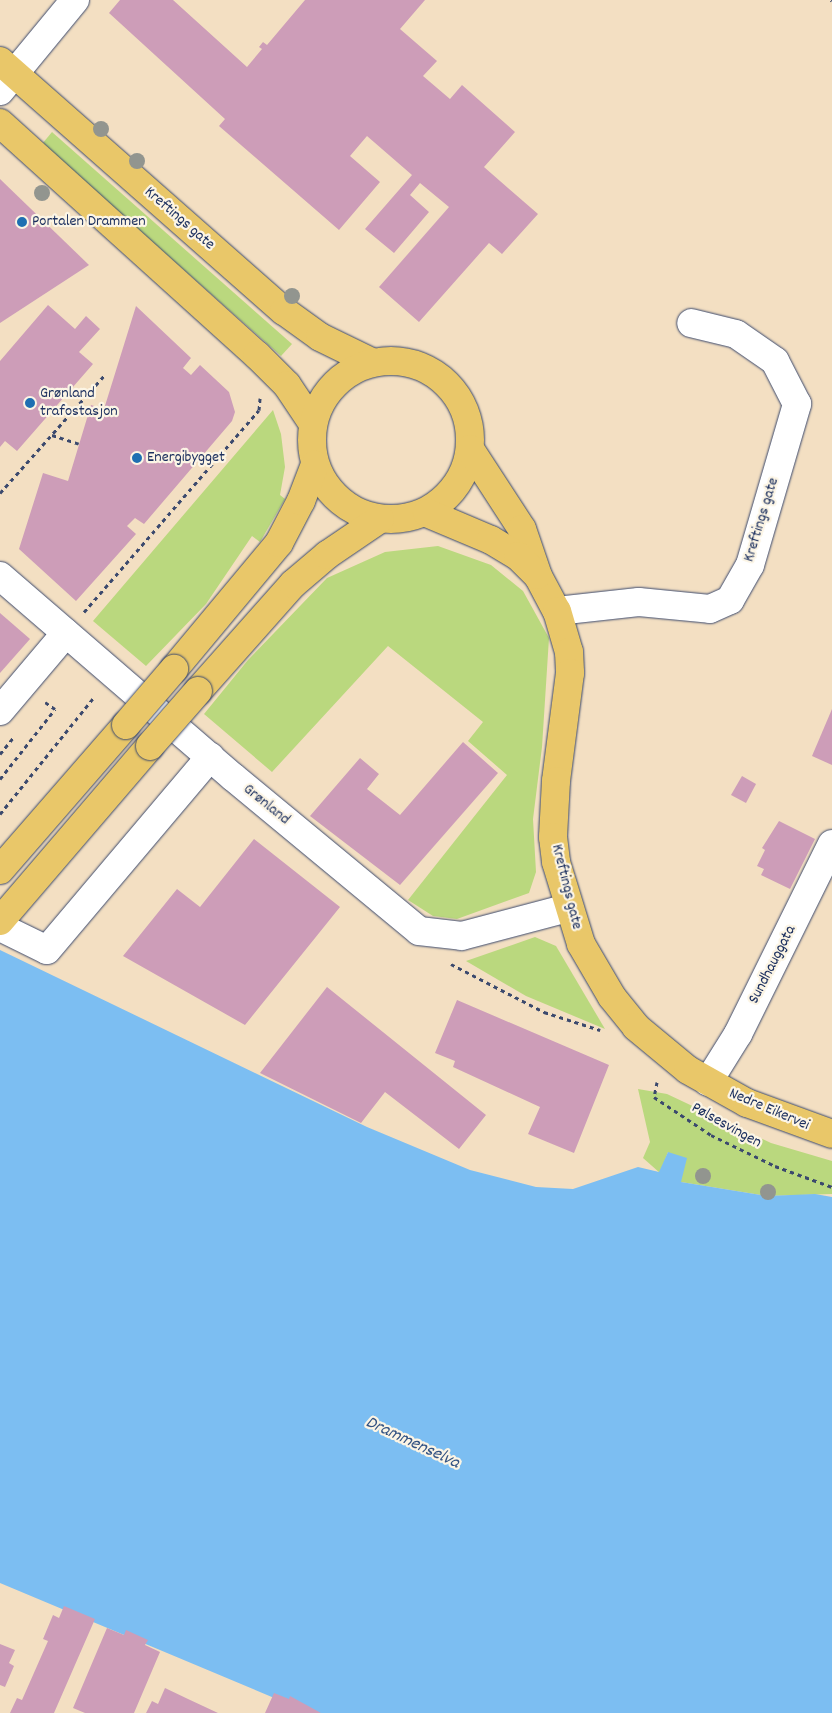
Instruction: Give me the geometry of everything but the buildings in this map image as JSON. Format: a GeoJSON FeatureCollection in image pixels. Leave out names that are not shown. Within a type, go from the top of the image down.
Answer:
{"type":"FeatureCollection","features":[{"type":"Feature","properties":{"kind":"main road","name":"Kreftings gate"},"geometry":{"type":"LineString","coordinates":[[5,75],[284,311],[320,337],[369,360]]}},
{"type":"Feature","properties":{"kind":"main road"},"geometry":{"type":"LineString","coordinates":[[0,123],[257,355],[287,385],[313,424]]}},
{"type":"Feature","properties":{"kind":"main road"},"geometry":{"type":"LineString","coordinates":[[0,870],[174,670],[279,543],[301,502],[315,465],[313,424],[321,401],[334,383],[369,360],[419,366],[442,379],[459,399],[469,423],[470,449],[460,480],[445,500],[427,512],[407,519],[380,519],[349,507],[331,492],[315,465]]}},
{"type":"Feature","properties":{"kind":"main road","name":"Kreftings gate"},"geometry":{"type":"LineString","coordinates":[[470,449],[522,529],[538,576],[557,611],[569,652],[570,673],[556,781],[553,838],[568,908],[581,944],[612,997],[636,1027],[664,1051],[708,1082]]}},
{"type":"Feature","properties":{"kind":"main road","name":"Kreftings gate"},"geometry":{"type":"LineString","coordinates":[[427,512],[491,540],[518,556],[538,576]]}},
{"type":"Feature","properties":{"kind":"main road"},"geometry":{"type":"LineString","coordinates":[[2,921],[150,746],[293,584],[327,555],[380,519]]}},
{"type":"Feature","properties":{"kind":"main road","name":"Nedre Eikervei"},"geometry":{"type":"LineString","coordinates":[[708,1082],[747,1103],[832,1134]]}},
{"type":"Feature","properties":{"kind":"street"},"geometry":{"type":"LineString","coordinates":[[5,75],[75,0]]}},
{"type":"Feature","properties":{"kind":"street","name":"Kreftings gate"},"geometry":{"type":"LineString","coordinates":[[557,611],[639,602],[710,609],[730,600],[750,565],[797,404],[775,362],[736,334],[691,323]]}},
{"type":"Feature","properties":{"kind":"street","name":"Grønland"},"geometry":{"type":"LineString","coordinates":[[0,576],[233,777],[419,931]]}},
{"type":"Feature","properties":{"kind":"street"},"geometry":{"type":"LineString","coordinates":[[0,712],[66,633]]}},
{"type":"Feature","properties":{"kind":"street"},"geometry":{"type":"LineString","coordinates":[[2,921],[47,950],[210,757]]}},
{"type":"Feature","properties":{"kind":"street","name":"Sundhauggata"},"geometry":{"type":"LineString","coordinates":[[708,1082],[738,1034],[832,844]]}},
{"type":"Feature","properties":{"kind":"street"},"geometry":{"type":"LineString","coordinates":[[419,931],[462,936],[568,908]]}},
{"type":"Feature","properties":{"kind":"path"},"geometry":{"type":"LineString","coordinates":[[0,494],[104,376]]}},
{"type":"Feature","properties":{"kind":"path"},"geometry":{"type":"LineString","coordinates":[[66,633],[259,410],[260,397]]}},
{"type":"Feature","properties":{"kind":"path"},"geometry":{"type":"LineString","coordinates":[[52,435],[79,444]]}},
{"type":"Feature","properties":{"kind":"path"},"geometry":{"type":"LineString","coordinates":[[0,814],[113,674]]}},
{"type":"Feature","properties":{"kind":"path"},"geometry":{"type":"LineString","coordinates":[[0,779],[55,709],[43,701],[37,709]]}},
{"type":"Feature","properties":{"kind":"path"},"geometry":{"type":"LineString","coordinates":[[0,754],[18,732]]}},
{"type":"Feature","properties":{"kind":"path"},"geometry":{"type":"LineString","coordinates":[[419,931],[454,968],[544,1012],[608,1033]]}},
{"type":"Feature","properties":{"kind":"path","name":"Pølsesvingen"},"geometry":{"type":"LineString","coordinates":[[664,1051],[654,1097],[719,1139],[775,1166],[832,1187]]}},
{"type":"Feature","properties":{"kind":"green space"},"geometry":{"type":"Polygon","coordinates":[[[52,132],[292,344],[281,356],[42,144],[52,132]]]}},
{"type":"Feature","properties":{"kind":"green space"},"geometry":{"type":"Polygon","coordinates":[[[273,410],[281,434],[285,467],[280,495],[285,499],[260,542],[252,536],[206,604],[146,666],[93,621],[273,410]]]}},
{"type":"Feature","properties":{"kind":"green space"},"geometry":{"type":"Polygon","coordinates":[[[438,546],[491,565],[523,591],[549,638],[542,747],[533,819],[536,872],[529,893],[457,919],[433,916],[408,900],[507,775],[468,741],[483,722],[388,646],[272,772],[204,714],[248,660],[327,578],[385,552],[438,546]]]}},
{"type":"Feature","properties":{"kind":"green space"},"geometry":{"type":"Polygon","coordinates":[[[535,937],[556,946],[605,1029],[526,996],[466,961],[535,937]]]}},
{"type":"Feature","properties":{"kind":"green space"},"geometry":{"type":"Polygon","coordinates":[[[638,1089],[667,1094],[771,1143],[832,1161],[832,1194],[767,1196],[681,1182],[668,1152],[660,1173],[643,1158],[650,1142],[638,1089]]]}},
{"type":"Feature","properties":{"kind":"water","name":"Drammenselva"},"geometry":{"type":"Polygon","coordinates":[[[0,950],[367,1127],[470,1170],[536,1187],[573,1189],[638,1167],[659,1172],[668,1152],[687,1158],[681,1182],[767,1196],[815,1194],[832,1197],[832,1713],[310,1713],[0,1583],[0,950]]]}},
{"type":"Feature","properties":{"kind":"place","name":"Portalen Drammen"},"geometry":{"type":"Point","coordinates":[22,222]}},
{"type":"Feature","properties":{"kind":"place","name":"Grønland trafostasjon"},"geometry":{"type":"Point","coordinates":[30,403]}},
{"type":"Feature","properties":{"kind":"place","name":"Energibygget"},"geometry":{"type":"Point","coordinates":[137,458]}}]}
